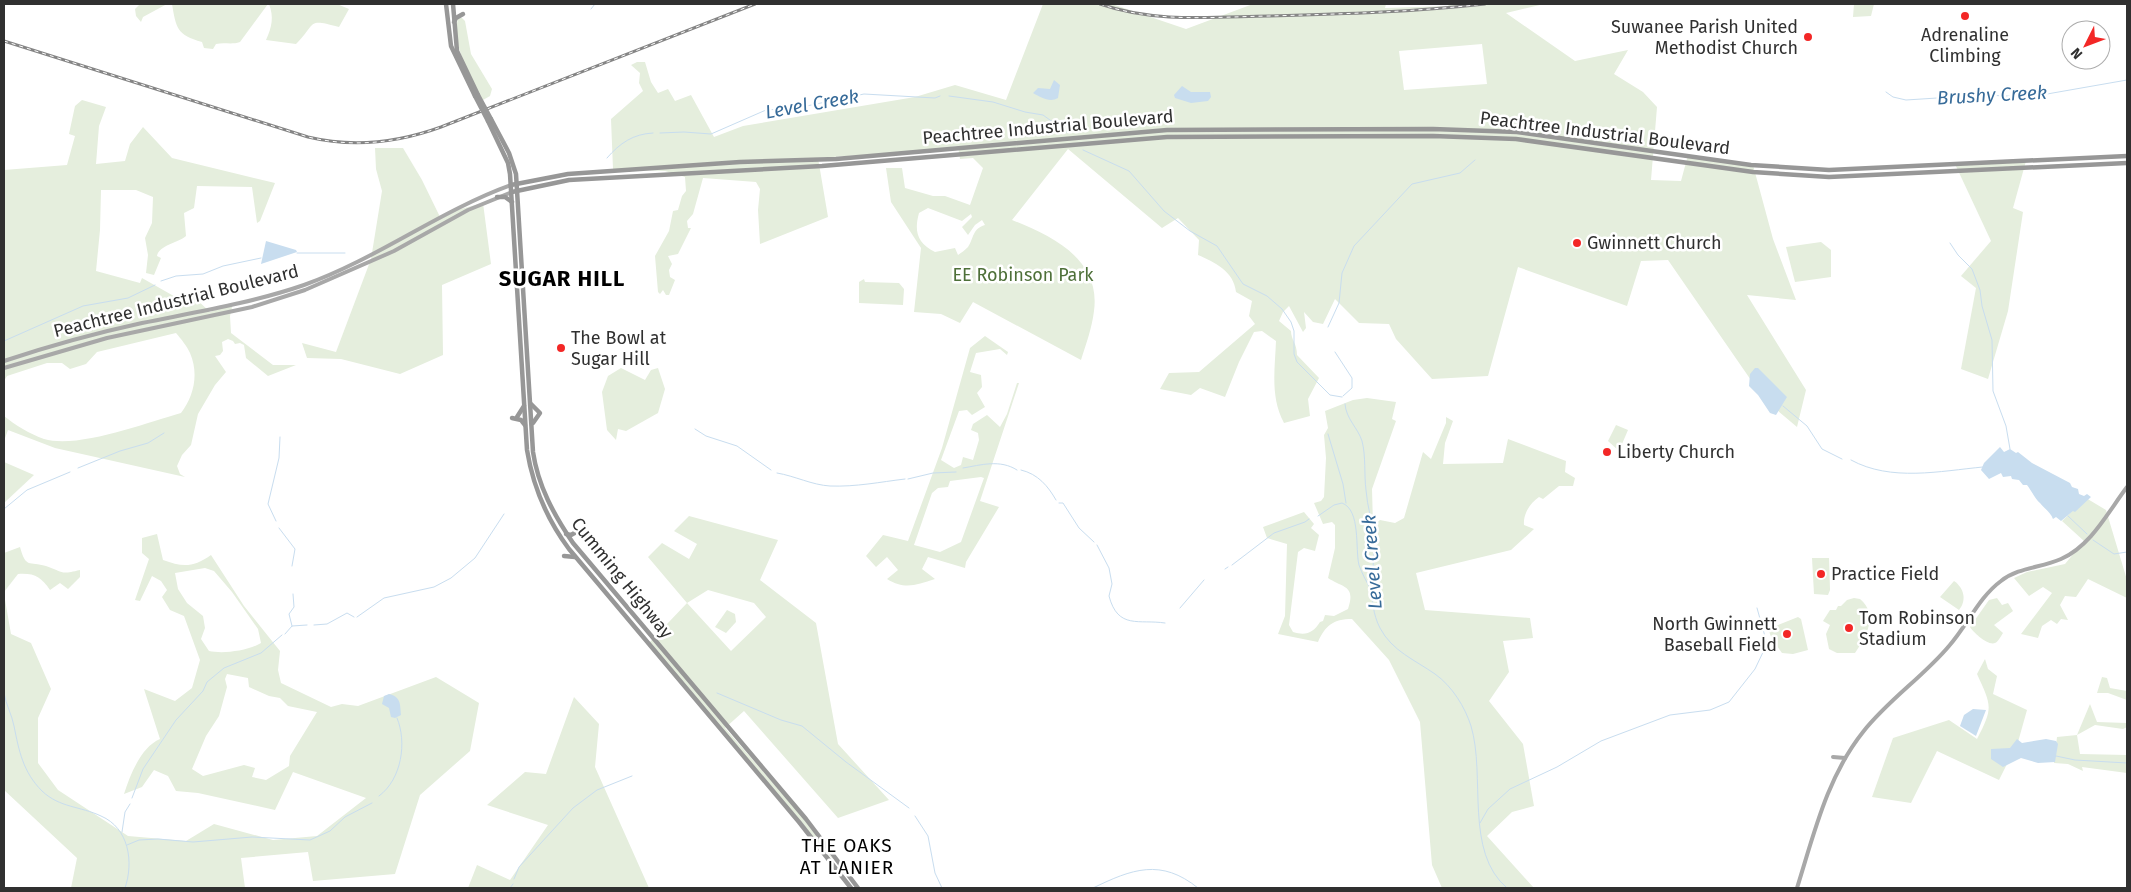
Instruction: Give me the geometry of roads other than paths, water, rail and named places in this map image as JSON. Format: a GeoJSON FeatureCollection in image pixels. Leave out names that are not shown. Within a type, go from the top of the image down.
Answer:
{"type":"FeatureCollection","features":[{"type":"Feature","properties":{"kind":"highway"},"geometry":{"type":"LineString","coordinates":[[446,4],[451,46],[476,96],[509,153],[520,178],[536,178]]}},
{"type":"Feature","properties":{"kind":"highway"},"geometry":{"type":"LineString","coordinates":[[453,4],[457,51],[476,96]]}},
{"type":"Feature","properties":{"kind":"highway"},"geometry":{"type":"LineString","coordinates":[[454,24],[456,18],[463,14]]}},
{"type":"Feature","properties":{"kind":"highway"},"geometry":{"type":"LineString","coordinates":[[489,120],[508,163],[514,184]]}},
{"type":"Feature","properties":{"kind":"highway","name":"Peachtree Industrial Boulevard"},"geometry":{"type":"LineString","coordinates":[[514,184],[536,178],[568,174],[694,165],[821,160],[1167,130],[1217,128],[1433,129],[1517,132],[1751,165],[1829,170],[2127,156]]}},
{"type":"Feature","properties":{"kind":"highway","name":"Peachtree Industrial Boulevard"},"geometry":{"type":"LineString","coordinates":[[512,192],[569,180],[822,166],[1167,137],[1217,135],[1433,136],[1516,139],[1750,172],[1829,177],[2127,163]]}},
{"type":"Feature","properties":{"kind":"highway"},"geometry":{"type":"LineString","coordinates":[[513,204],[512,192],[516,172]]}},
{"type":"Feature","properties":{"kind":"highway","name":"Cumming Highway"},"geometry":{"type":"LineString","coordinates":[[514,184],[517,190],[532,424],[538,473],[549,505],[566,534],[806,819],[858,888]]}},
{"type":"Feature","properties":{"kind":"highway"},"geometry":{"type":"LineString","coordinates":[[497,197],[505,197],[513,204]]}},
{"type":"Feature","properties":{"kind":"highway","name":"Cumming Highway"},"geometry":{"type":"LineString","coordinates":[[513,204],[526,426],[531,472],[544,510],[558,534],[576,558],[799,822],[851,888]]}},
{"type":"Feature","properties":{"kind":"highway"},"geometry":{"type":"LineString","coordinates":[[531,404],[540,413],[532,424]]}},
{"type":"Feature","properties":{"kind":"highway"},"geometry":{"type":"LineString","coordinates":[[524,405],[514,417],[521,420],[526,426]]}},
{"type":"Feature","properties":{"kind":"highway"},"geometry":{"type":"LineString","coordinates":[[566,534],[571,535],[578,531]]}},
{"type":"Feature","properties":{"kind":"highway"},"geometry":{"type":"LineString","coordinates":[[564,556],[568,555],[576,558]]}},
{"type":"Feature","properties":{"kind":"main road"},"geometry":{"type":"LineString","coordinates":[[2051,160],[2052,167]]}},
{"type":"Feature","properties":{"kind":"main road","name":"Peachtree Industrial Boulevard"},"geometry":{"type":"LineString","coordinates":[[4,361],[106,331],[250,300],[304,285],[350,266],[465,203],[514,184]]}},
{"type":"Feature","properties":{"kind":"main road","name":"Peachtree Industrial Boulevard"},"geometry":{"type":"LineString","coordinates":[[4,368],[107,338],[252,307],[305,290],[394,251],[468,210],[512,192]]}},
{"type":"Feature","properties":{"kind":"main road"},"geometry":{"type":"LineString","coordinates":[[1797,888],[1827,794],[1845,758],[1868,726],[1951,645],[1997,584],[2018,571],[2057,560],[2074,552],[2088,539],[2127,487]]}},
{"type":"Feature","properties":{"kind":"main road"},"geometry":{"type":"LineString","coordinates":[[1833,757],[1845,758]]}},
{"type":"Feature","properties":{"kind":"water"},"geometry":{"type":"Polygon","coordinates":[[[1054,80],[1060,85],[1058,98],[1048,100],[1033,93],[1038,88],[1050,89],[1054,80]]]}},
{"type":"Feature","properties":{"kind":"water"},"geometry":{"type":"Polygon","coordinates":[[[1182,86],[1191,92],[1210,92],[1211,97],[1208,101],[1191,103],[1175,98],[1174,95],[1182,86]]]}},
{"type":"Feature","properties":{"kind":"water"},"geometry":{"type":"Polygon","coordinates":[[[266,241],[296,250],[297,252],[261,264],[266,241]]]}},
{"type":"Feature","properties":{"kind":"water"},"geometry":{"type":"Polygon","coordinates":[[[1755,368],[1758,368],[1787,397],[1776,415],[1770,413],[1758,395],[1749,386],[1750,374],[1755,368]]]}},
{"type":"Feature","properties":{"kind":"water"},"geometry":{"type":"Polygon","coordinates":[[[2000,447],[2004,452],[2010,449],[2016,453],[2018,452],[2032,463],[2070,483],[2072,487],[2078,489],[2079,494],[2084,496],[2087,494],[2091,497],[2075,512],[2073,511],[2061,521],[2056,517],[2053,519],[2027,485],[2023,485],[2019,480],[2012,479],[2011,476],[2003,477],[2001,473],[1989,479],[1981,470],[1984,463],[2000,447]]]}},
{"type":"Feature","properties":{"kind":"water"},"geometry":{"type":"Polygon","coordinates":[[[389,694],[396,697],[400,704],[401,715],[395,718],[391,717],[389,708],[382,704],[384,696],[389,694]]]}},
{"type":"Feature","properties":{"kind":"water"},"geometry":{"type":"Polygon","coordinates":[[[1973,709],[1986,710],[1976,736],[1960,726],[1964,715],[1973,709]]]}},
{"type":"Feature","properties":{"kind":"water"},"geometry":{"type":"Polygon","coordinates":[[[2017,739],[2022,743],[2046,739],[2056,741],[2058,744],[2055,762],[2038,763],[2021,758],[2003,767],[1991,759],[1991,749],[2010,748],[2017,739]]]}},
{"type":"Feature","properties":{"kind":"waterway"},"geometry":{"type":"LineString","coordinates":[[591,9],[595,4]]}},
{"type":"Feature","properties":{"kind":"waterway","name":"Brushy Creek"},"geometry":{"type":"LineString","coordinates":[[1886,92],[1893,97],[1906,100],[1984,95],[2030,97],[2127,80]]}},
{"type":"Feature","properties":{"kind":"waterway","name":"Level Creek"},"geometry":{"type":"LineString","coordinates":[[660,133],[711,134],[766,110],[797,108],[864,94],[935,98],[940,96]]}},
{"type":"Feature","properties":{"kind":"waterway","name":"Level Creek"},"geometry":{"type":"LineString","coordinates":[[949,96],[993,102],[1025,112],[1043,115],[1068,133]]}},
{"type":"Feature","properties":{"kind":"waterway","name":"Level Creek"},"geometry":{"type":"LineString","coordinates":[[607,158],[627,140],[639,135],[653,133]]}},
{"type":"Feature","properties":{"kind":"waterway","name":"Level Creek"},"geometry":{"type":"LineString","coordinates":[[1083,150],[1129,171],[1164,211],[1190,231],[1217,246],[1243,284],[1267,296],[1282,309],[1291,322],[1294,331],[1294,354],[1297,362],[1330,395],[1342,397]]}},
{"type":"Feature","properties":{"kind":"waterway"},"geometry":{"type":"LineString","coordinates":[[1328,327],[1339,303],[1342,273],[1354,246],[1412,184],[1460,173],[1475,160]]}},
{"type":"Feature","properties":{"kind":"waterway"},"geometry":{"type":"LineString","coordinates":[[1950,243],[1958,255],[1972,269],[1980,290],[1982,306],[1992,340],[1993,391],[2006,426],[2010,449]]}},
{"type":"Feature","properties":{"kind":"waterway"},"geometry":{"type":"LineString","coordinates":[[297,253],[345,253]]}},
{"type":"Feature","properties":{"kind":"waterway"},"geometry":{"type":"LineString","coordinates":[[161,281],[176,276],[203,274],[223,266],[261,258]]}},
{"type":"Feature","properties":{"kind":"waterway"},"geometry":{"type":"LineString","coordinates":[[4,341],[83,306],[128,298],[155,285]]}},
{"type":"Feature","properties":{"kind":"waterway"},"geometry":{"type":"LineString","coordinates":[[1335,352],[1352,378],[1352,388],[1343,396]]}},
{"type":"Feature","properties":{"kind":"waterway","name":"Level Creek"},"geometry":{"type":"LineString","coordinates":[[1345,404],[1363,447],[1365,484],[1374,539],[1372,596],[1376,618],[1380,628],[1391,643],[1441,679],[1457,697],[1465,712],[1471,726],[1475,746],[1478,812],[1485,855],[1494,873],[1507,888]]}},
{"type":"Feature","properties":{"kind":"waterway"},"geometry":{"type":"LineString","coordinates":[[1783,406],[1807,426],[1822,449],[1842,459]]}},
{"type":"Feature","properties":{"kind":"waterway"},"geometry":{"type":"LineString","coordinates":[[695,429],[706,436],[737,446],[771,470]]}},
{"type":"Feature","properties":{"kind":"waterway"},"geometry":{"type":"LineString","coordinates":[[78,468],[120,451],[148,443],[164,433]]}},
{"type":"Feature","properties":{"kind":"waterway"},"geometry":{"type":"LineString","coordinates":[[1328,434],[1343,484],[1346,503]]}},
{"type":"Feature","properties":{"kind":"waterway"},"geometry":{"type":"LineString","coordinates":[[276,521],[268,504],[279,458],[280,437]]}},
{"type":"Feature","properties":{"kind":"waterway"},"geometry":{"type":"LineString","coordinates":[[1851,460],[1866,467],[1899,473],[1983,467]]}},
{"type":"Feature","properties":{"kind":"waterway"},"geometry":{"type":"LineString","coordinates":[[963,468],[984,464],[997,464],[1017,470]]}},
{"type":"Feature","properties":{"kind":"waterway"},"geometry":{"type":"LineString","coordinates":[[1021,470],[1033,474],[1042,481],[1056,500]]}},
{"type":"Feature","properties":{"kind":"waterway"},"geometry":{"type":"LineString","coordinates":[[4,509],[27,490],[70,472]]}},
{"type":"Feature","properties":{"kind":"waterway"},"geometry":{"type":"LineString","coordinates":[[908,479],[933,473],[956,472]]}},
{"type":"Feature","properties":{"kind":"waterway"},"geometry":{"type":"LineString","coordinates":[[777,473],[830,486],[859,485],[905,479]]}},
{"type":"Feature","properties":{"kind":"waterway"},"geometry":{"type":"LineString","coordinates":[[1059,503],[1063,503],[1079,528],[1094,542]]}},
{"type":"Feature","properties":{"kind":"waterway"},"geometry":{"type":"LineString","coordinates":[[1318,516],[1334,505],[1342,503],[1348,507],[1355,521],[1359,565],[1371,590]]}},
{"type":"Feature","properties":{"kind":"waterway"},"geometry":{"type":"LineString","coordinates":[[357,617],[384,598],[434,587],[451,578],[475,558],[504,514]]}},
{"type":"Feature","properties":{"kind":"waterway"},"geometry":{"type":"LineString","coordinates":[[2068,516],[2087,534]]}},
{"type":"Feature","properties":{"kind":"waterway"},"geometry":{"type":"LineString","coordinates":[[1232,565],[1274,533],[1309,519]]}},
{"type":"Feature","properties":{"kind":"waterway"},"geometry":{"type":"LineString","coordinates":[[279,528],[295,549],[292,566]]}},
{"type":"Feature","properties":{"kind":"waterway"},"geometry":{"type":"LineString","coordinates":[[2093,540],[2114,554],[2127,552]]}},
{"type":"Feature","properties":{"kind":"waterway"},"geometry":{"type":"LineString","coordinates":[[1097,545],[1109,568],[1112,584],[1109,596],[1118,614],[1131,621],[1165,623]]}},
{"type":"Feature","properties":{"kind":"waterway"},"geometry":{"type":"LineString","coordinates":[[1180,608],[1204,580]]}},
{"type":"Feature","properties":{"kind":"waterway"},"geometry":{"type":"LineString","coordinates":[[292,626],[289,614],[294,607],[293,594]]}},
{"type":"Feature","properties":{"kind":"waterway"},"geometry":{"type":"LineString","coordinates":[[1480,823],[1488,809],[1510,789],[1557,767],[1601,741],[1670,715],[1710,710],[1729,702],[1755,669],[1765,648],[1766,640],[1757,608]]}},
{"type":"Feature","properties":{"kind":"waterway"},"geometry":{"type":"LineString","coordinates":[[314,625],[327,624],[347,613],[354,617]]}},
{"type":"Feature","properties":{"kind":"waterway"},"geometry":{"type":"LineString","coordinates":[[285,634],[292,626],[307,625]]}},
{"type":"Feature","properties":{"kind":"waterway"},"geometry":{"type":"LineString","coordinates":[[132,798],[143,769],[176,720],[203,691],[207,682],[224,668],[261,653],[282,635]]}},
{"type":"Feature","properties":{"kind":"waterway"},"geometry":{"type":"LineString","coordinates":[[4,693],[23,761],[36,784],[56,801],[93,813],[110,821],[123,837],[129,857],[128,878],[125,888]]}},
{"type":"Feature","properties":{"kind":"waterway"},"geometry":{"type":"LineString","coordinates":[[717,693],[781,720],[802,726],[846,762],[909,808]]}},
{"type":"Feature","properties":{"kind":"waterway"},"geometry":{"type":"LineString","coordinates":[[379,796],[393,780],[400,760],[402,738],[397,718]]}},
{"type":"Feature","properties":{"kind":"waterway"},"geometry":{"type":"LineString","coordinates":[[2056,756],[2075,760],[2127,763]]}},
{"type":"Feature","properties":{"kind":"waterway"},"geometry":{"type":"LineString","coordinates":[[514,879],[519,867],[573,808],[597,790],[632,776]]}},
{"type":"Feature","properties":{"kind":"waterway"},"geometry":{"type":"LineString","coordinates":[[127,845],[139,840],[158,839],[193,842],[252,837],[310,840],[330,831],[345,817],[372,803]]}},
{"type":"Feature","properties":{"kind":"waterway"},"geometry":{"type":"LineString","coordinates":[[122,832],[125,812],[130,804]]}},
{"type":"Feature","properties":{"kind":"waterway"},"geometry":{"type":"LineString","coordinates":[[915,816],[928,836],[935,873],[942,888]]}},
{"type":"Feature","properties":{"kind":"waterway"},"geometry":{"type":"LineString","coordinates":[[1093,888],[1121,876],[1146,870],[1159,870],[1171,873],[1198,888]]}},
{"type":"Feature","properties":{"kind":"waterway"},"geometry":{"type":"LineString","coordinates":[[510,888],[513,884]]}},
{"type":"Feature","properties":{"kind":"railway"},"geometry":{"type":"LineString","coordinates":[[4,41],[308,137],[359,143],[408,137],[441,127],[755,4]]}},
{"type":"Feature","properties":{"kind":"railway"},"geometry":{"type":"LineString","coordinates":[[1100,4],[1141,14],[1205,18],[1377,12],[1485,4]]}},
{"type":"Feature","properties":{"kind":"place","name":"Adrenaline Climbing"},"geometry":{"type":"Point","coordinates":[1965,16]}},
{"type":"Feature","properties":{"kind":"place","name":"Suwanee Parish United Methodist Church"},"geometry":{"type":"Point","coordinates":[1808,37]}},
{"type":"Feature","properties":{"kind":"place","name":"Gwinnett Church"},"geometry":{"type":"Point","coordinates":[1577,243]}},
{"type":"Feature","properties":{"kind":"place","name":"The Bowl at Sugar Hill"},"geometry":{"type":"Point","coordinates":[561,348]}},
{"type":"Feature","properties":{"kind":"place","name":"Liberty Church"},"geometry":{"type":"Point","coordinates":[1607,452]}},
{"type":"Feature","properties":{"kind":"place","name":"Practice Field"},"geometry":{"type":"Point","coordinates":[1821,574]}},
{"type":"Feature","properties":{"kind":"place","name":"Tom Robinson Stadium"},"geometry":{"type":"Point","coordinates":[1849,628]}},
{"type":"Feature","properties":{"kind":"place","name":"North Gwinnett Baseball Field"},"geometry":{"type":"Point","coordinates":[1787,634]}},
{"type":"Feature","properties":{"kind":"district","name":"SUGAR HILL"},"geometry":{"type":"Point","coordinates":[562,278]}},
{"type":"Feature","properties":{"kind":"district","name":"THE OAKS AT LANIER"},"geometry":{"type":"Point","coordinates":[847,856]}},
{"type":"Feature","properties":{"kind":"park label","name":"EE Robinson Park"},"geometry":{"type":"Point","coordinates":[1023,275]}}]}
